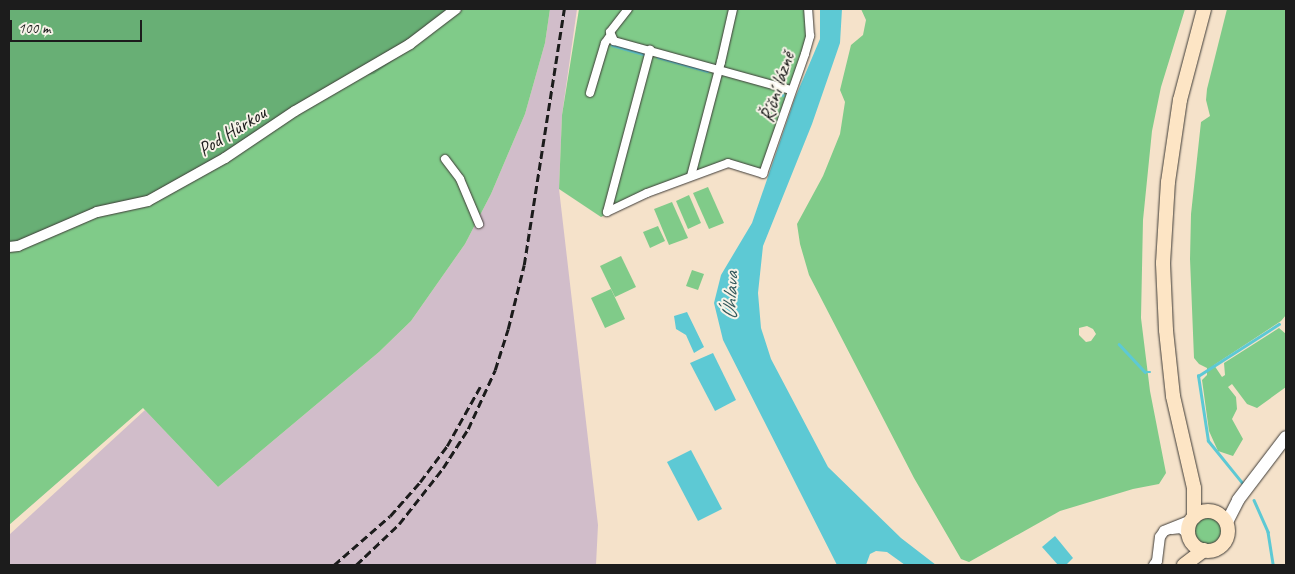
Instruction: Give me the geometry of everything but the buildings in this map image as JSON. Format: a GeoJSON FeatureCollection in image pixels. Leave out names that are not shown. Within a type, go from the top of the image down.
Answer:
{"type":"FeatureCollection","features":[{"type":"Feature","properties":{"kind":"main road"},"geometry":{"type":"LineString","coordinates":[[1194,488],[1218,516],[1227,533],[1224,541],[1214,550],[1194,533],[1194,488],[1173,396],[1166,330],[1163,263],[1168,182],[1180,100],[1204,9]]}},
{"type":"Feature","properties":{"kind":"main road"},"geometry":{"type":"LineString","coordinates":[[1186,563],[1201,512],[1218,516]]}},
{"type":"Feature","properties":{"kind":"street","name":"Pod Hůrkou"},"geometry":{"type":"LineString","coordinates":[[9,247],[18,246],[97,212],[148,202],[225,158],[296,111],[410,44],[456,9]]}},
{"type":"Feature","properties":{"kind":"street"},"geometry":{"type":"LineString","coordinates":[[590,93],[605,43],[610,36],[610,32],[628,9]]}},
{"type":"Feature","properties":{"kind":"street"},"geometry":{"type":"LineString","coordinates":[[650,50],[607,212],[691,176],[733,9]]}},
{"type":"Feature","properties":{"kind":"street","name":"Říční lázně"},"geometry":{"type":"LineString","coordinates":[[691,176],[728,163],[762,174],[779,132],[810,36],[808,9]]}},
{"type":"Feature","properties":{"kind":"street"},"geometry":{"type":"LineString","coordinates":[[610,36],[614,41],[791,90]]}},
{"type":"Feature","properties":{"kind":"street"},"geometry":{"type":"LineString","coordinates":[[445,159],[460,180],[479,224]]}},
{"type":"Feature","properties":{"kind":"street"},"geometry":{"type":"LineString","coordinates":[[1218,516],[1238,500],[1286,437]]}},
{"type":"Feature","properties":{"kind":"street"},"geometry":{"type":"LineString","coordinates":[[1154,565],[1157,561],[1160,537],[1168,529],[1194,533]]}},
{"type":"Feature","properties":{"kind":"shaded area"},"geometry":{"type":"Polygon","coordinates":[[[550,9],[577,9],[562,115],[559,189],[598,525],[596,565],[9,565],[9,535],[145,410],[218,487],[379,352],[411,321],[465,244],[491,194],[525,114],[545,43],[550,9]]]}},
{"type":"Feature","properties":{"kind":"green space"},"geometry":{"type":"Polygon","coordinates":[[[9,9],[460,9],[417,44],[374,74],[361,76],[155,199],[97,214],[9,249],[9,9]]]}},
{"type":"Feature","properties":{"kind":"green space"},"geometry":{"type":"Polygon","coordinates":[[[460,9],[550,9],[545,43],[525,114],[491,194],[465,244],[411,321],[379,352],[218,487],[143,408],[9,525],[9,249],[460,9]]]}},
{"type":"Feature","properties":{"kind":"green space"},"geometry":{"type":"Polygon","coordinates":[[[579,9],[808,9],[810,36],[763,174],[728,163],[647,193],[601,217],[559,189],[562,115],[579,9]]]}},
{"type":"Feature","properties":{"kind":"green space"},"geometry":{"type":"Polygon","coordinates":[[[861,9],[1185,9],[1161,87],[1152,131],[1143,220],[1141,318],[1150,391],[1166,473],[1159,484],[1133,489],[1060,511],[969,562],[961,559],[914,478],[809,275],[800,244],[797,224],[823,176],[840,134],[845,102],[840,90],[851,45],[863,35],[866,20],[861,9]],[[1087,326],[1079,328],[1079,335],[1086,342],[1091,341],[1096,334],[1093,329],[1087,326]]]}},
{"type":"Feature","properties":{"kind":"green space"},"geometry":{"type":"Polygon","coordinates":[[[1227,9],[1286,9],[1286,315],[1281,321],[1214,365],[1222,377],[1225,375],[1224,363],[1279,328],[1286,334],[1286,387],[1257,408],[1247,404],[1232,384],[1228,387],[1236,397],[1237,409],[1232,419],[1243,439],[1233,456],[1218,451],[1209,431],[1202,380],[1207,375],[1207,368],[1199,364],[1194,358],[1190,259],[1191,214],[1201,122],[1210,116],[1206,100],[1207,89],[1227,9]]]}},
{"type":"Feature","properties":{"kind":"green space"},"geometry":{"type":"Polygon","coordinates":[[[708,187],[724,223],[709,229],[693,193],[708,187]]]}},
{"type":"Feature","properties":{"kind":"green space"},"geometry":{"type":"Polygon","coordinates":[[[689,195],[701,223],[688,229],[676,201],[689,195]]]}},
{"type":"Feature","properties":{"kind":"green space"},"geometry":{"type":"Polygon","coordinates":[[[672,202],[688,238],[669,245],[654,209],[672,202]]]}},
{"type":"Feature","properties":{"kind":"green space"},"geometry":{"type":"Polygon","coordinates":[[[658,226],[665,241],[650,248],[643,232],[658,226]]]}},
{"type":"Feature","properties":{"kind":"green space"},"geometry":{"type":"Polygon","coordinates":[[[621,256],[636,287],[615,297],[600,266],[621,256]]]}},
{"type":"Feature","properties":{"kind":"green space"},"geometry":{"type":"Polygon","coordinates":[[[692,270],[704,274],[698,290],[686,286],[692,270]]]}},
{"type":"Feature","properties":{"kind":"green space"},"geometry":{"type":"Polygon","coordinates":[[[611,289],[625,319],[605,328],[591,298],[611,289]]]}},
{"type":"Feature","properties":{"kind":"green space"},"geometry":{"type":"Polygon","coordinates":[[[1208,518],[1217,522],[1221,531],[1217,540],[1208,544],[1199,540],[1195,531],[1199,522],[1208,518]]]}},
{"type":"Feature","properties":{"kind":"water","name":"Úhlava"},"geometry":{"type":"Polygon","coordinates":[[[820,9],[842,9],[840,43],[812,124],[763,246],[758,293],[761,328],[771,359],[828,467],[901,538],[936,565],[905,565],[887,552],[876,551],[870,554],[866,565],[837,565],[723,340],[714,303],[721,275],[752,223],[795,98],[820,39],[820,9]]]}},
{"type":"Feature","properties":{"kind":"water"},"geometry":{"type":"Polygon","coordinates":[[[687,312],[704,347],[694,353],[686,335],[676,329],[674,316],[687,312]]]}},
{"type":"Feature","properties":{"kind":"water"},"geometry":{"type":"Polygon","coordinates":[[[713,353],[736,400],[715,411],[690,363],[713,353]]]}},
{"type":"Feature","properties":{"kind":"water"},"geometry":{"type":"Polygon","coordinates":[[[691,450],[722,509],[698,521],[667,462],[691,450]]]}},
{"type":"Feature","properties":{"kind":"water"},"geometry":{"type":"Polygon","coordinates":[[[1055,536],[1073,558],[1066,565],[1058,565],[1042,547],[1055,536]]]}},
{"type":"Feature","properties":{"kind":"waterway"},"geometry":{"type":"LineString","coordinates":[[612,45],[644,54]]}},
{"type":"Feature","properties":{"kind":"waterway"},"geometry":{"type":"LineString","coordinates":[[658,57],[707,71]]}},
{"type":"Feature","properties":{"kind":"waterway"},"geometry":{"type":"LineString","coordinates":[[776,89],[783,95]]}},
{"type":"Feature","properties":{"kind":"waterway"},"geometry":{"type":"LineString","coordinates":[[1242,483],[1208,441],[1198,376],[1279,324]]}},
{"type":"Feature","properties":{"kind":"waterway"},"geometry":{"type":"LineString","coordinates":[[1119,344],[1145,372],[1150,372]]}},
{"type":"Feature","properties":{"kind":"waterway"},"geometry":{"type":"LineString","coordinates":[[1254,500],[1268,532],[1273,565]]}},
{"type":"Feature","properties":{"kind":"railway"},"geometry":{"type":"LineString","coordinates":[[356,565],[399,524],[443,468],[468,429],[495,370],[508,329],[524,265],[564,9]]}},
{"type":"Feature","properties":{"kind":"railway"},"geometry":{"type":"LineString","coordinates":[[334,565],[390,516],[420,482],[447,446],[480,387]]}}]}
